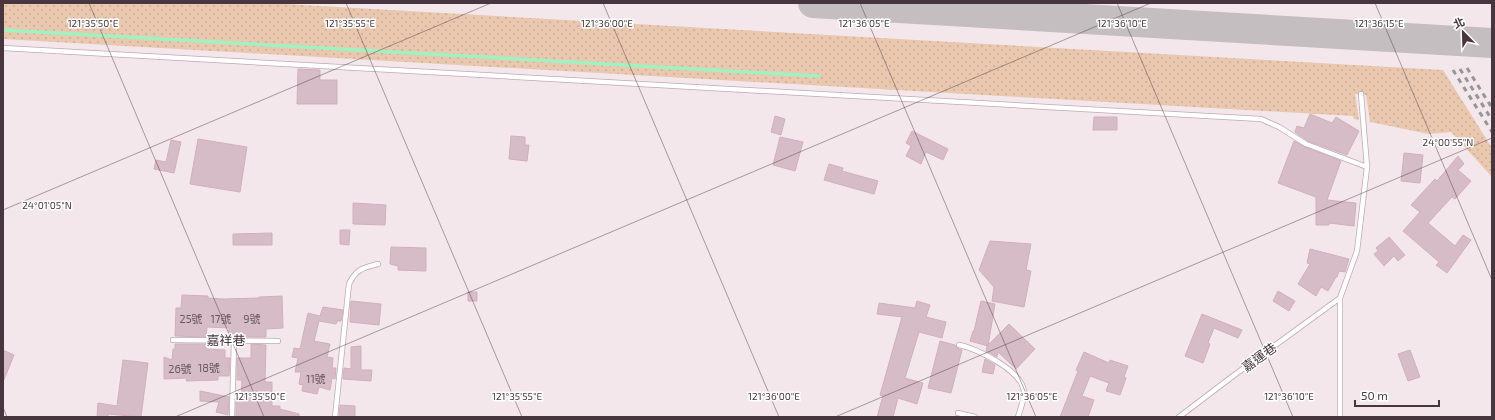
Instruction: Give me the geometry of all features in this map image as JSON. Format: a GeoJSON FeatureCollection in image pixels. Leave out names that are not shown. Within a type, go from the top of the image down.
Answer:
{"type":"FeatureCollection","features":[{"type":"Feature","properties":{"kind":"lane"},"geometry":{"type":"LineString","coordinates":[[3,48],[1261,119],[1279,127],[1306,144],[1367,167]]}},
{"type":"Feature","properties":{"kind":"lane"},"geometry":{"type":"LineString","coordinates":[[1340,417],[1340,298],[1357,251],[1367,167],[1361,94]]}},
{"type":"Feature","properties":{"kind":"lane"},"geometry":{"type":"LineString","coordinates":[[335,417],[349,284],[354,274],[378,264]]}},
{"type":"Feature","properties":{"kind":"lane","name":"嘉運巷"},"geometry":{"type":"LineString","coordinates":[[1179,417],[1232,376],[1340,298]]}},
{"type":"Feature","properties":{"kind":"lane","name":"嘉祥巷"},"geometry":{"type":"LineString","coordinates":[[173,340],[278,341]]}},
{"type":"Feature","properties":{"kind":"lane"},"geometry":{"type":"LineString","coordinates":[[232,417],[234,340]]}},
{"type":"Feature","properties":{"kind":"lane"},"geometry":{"type":"LineString","coordinates":[[959,345],[991,357],[1010,370],[1021,384],[1024,392],[1018,417]]}},
{"type":"Feature","properties":{"kind":"lane"},"geometry":{"type":"LineString","coordinates":[[958,413],[975,417]]}},
{"type":"Feature","properties":{"kind":"shaded area"},"geometry":{"type":"Polygon","coordinates":[[[3,3],[268,3],[1443,70],[1492,148],[1492,177],[1451,132],[1429,134],[1370,122],[1366,95],[1355,94],[1359,120],[1354,119],[1353,116],[3,39],[3,3]]]}},
{"type":"Feature","properties":{"kind":"building"},"geometry":{"type":"Polygon","coordinates":[[[298,69],[320,70],[320,80],[337,80],[337,104],[297,104],[298,69]]]}},
{"type":"Feature","properties":{"kind":"building"},"geometry":{"type":"Polygon","coordinates":[[[1310,114],[1332,123],[1336,117],[1359,131],[1347,155],[1308,141],[1295,132],[1297,126],[1304,128],[1310,114]]]}},
{"type":"Feature","properties":{"kind":"building"},"geometry":{"type":"Polygon","coordinates":[[[775,116],[785,119],[781,135],[771,132],[775,116]]]}},
{"type":"Feature","properties":{"kind":"building"},"geometry":{"type":"Polygon","coordinates":[[[1094,117],[1117,117],[1117,130],[1093,130],[1094,117]]]}},
{"type":"Feature","properties":{"kind":"building"},"geometry":{"type":"Polygon","coordinates":[[[912,131],[948,149],[943,160],[926,152],[921,164],[906,156],[911,146],[906,143],[912,131]]]}},
{"type":"Feature","properties":{"kind":"building"},"geometry":{"type":"Polygon","coordinates":[[[511,136],[525,137],[525,145],[529,145],[527,161],[509,159],[511,136]]]}},
{"type":"Feature","properties":{"kind":"building"},"geometry":{"type":"Polygon","coordinates":[[[780,137],[803,142],[795,171],[773,165],[780,137]]]}},
{"type":"Feature","properties":{"kind":"building"},"geometry":{"type":"Polygon","coordinates":[[[198,139],[247,147],[240,192],[190,184],[198,139]]]}},
{"type":"Feature","properties":{"kind":"building"},"geometry":{"type":"Polygon","coordinates":[[[171,140],[181,142],[174,173],[154,169],[156,160],[166,162],[171,140]]]}},
{"type":"Feature","properties":{"kind":"building"},"geometry":{"type":"Polygon","coordinates":[[[1294,141],[1305,147],[1341,161],[1327,200],[1356,203],[1354,226],[1329,223],[1329,225],[1316,225],[1316,197],[1278,183],[1294,141]]]}},
{"type":"Feature","properties":{"kind":"building"},"geometry":{"type":"Polygon","coordinates":[[[1404,153],[1423,155],[1420,183],[1401,181],[1404,153]]]}},
{"type":"Feature","properties":{"kind":"building"},"geometry":{"type":"Polygon","coordinates":[[[1458,156],[1464,164],[1458,170],[1471,181],[1455,199],[1452,197],[1428,223],[1455,246],[1463,235],[1471,240],[1447,273],[1436,265],[1439,262],[1403,231],[1420,212],[1411,205],[1435,179],[1437,181],[1458,156]]]}},
{"type":"Feature","properties":{"kind":"building"},"geometry":{"type":"Polygon","coordinates":[[[829,164],[843,168],[842,171],[878,181],[874,194],[824,180],[829,164]]]}},
{"type":"Feature","properties":{"kind":"building"},"geometry":{"type":"Polygon","coordinates":[[[353,203],[386,205],[385,225],[353,224],[353,203]]]}},
{"type":"Feature","properties":{"kind":"building"},"geometry":{"type":"Polygon","coordinates":[[[340,230],[350,230],[349,245],[340,244],[340,230]]]}},
{"type":"Feature","properties":{"kind":"building"},"geometry":{"type":"Polygon","coordinates":[[[272,233],[272,245],[233,245],[233,234],[272,233]]]}},
{"type":"Feature","properties":{"kind":"building"},"geometry":{"type":"Polygon","coordinates":[[[1389,237],[1405,255],[1398,261],[1394,256],[1384,266],[1374,254],[1378,251],[1376,248],[1389,237]]]}},
{"type":"Feature","properties":{"kind":"building"},"geometry":{"type":"Polygon","coordinates":[[[990,241],[1031,244],[1026,270],[1031,271],[1024,307],[992,301],[994,287],[979,270],[990,241]]]}},
{"type":"Feature","properties":{"kind":"building"},"geometry":{"type":"Polygon","coordinates":[[[391,247],[426,248],[426,271],[398,270],[398,266],[390,264],[391,247]]]}},
{"type":"Feature","properties":{"kind":"building"},"geometry":{"type":"Polygon","coordinates":[[[1310,249],[1349,259],[1345,272],[1339,271],[1328,291],[1321,287],[1316,296],[1298,284],[1310,264],[1307,263],[1310,249]]]}},
{"type":"Feature","properties":{"kind":"building"},"geometry":{"type":"Polygon","coordinates":[[[1278,291],[1295,301],[1289,311],[1273,301],[1278,291]]]}},
{"type":"Feature","properties":{"kind":"building"},"geometry":{"type":"Polygon","coordinates":[[[468,292],[477,292],[477,301],[468,301],[468,292]]]}},
{"type":"Feature","properties":{"kind":"building"},"geometry":{"type":"Polygon","coordinates":[[[182,295],[208,296],[208,298],[223,299],[282,296],[283,328],[266,329],[266,337],[229,337],[229,328],[207,327],[206,337],[175,336],[176,308],[181,308],[182,295]]]}},
{"type":"Feature","properties":{"kind":"building"},"geometry":{"type":"Polygon","coordinates":[[[351,301],[381,304],[379,325],[350,322],[351,301]]]}},
{"type":"Feature","properties":{"kind":"building"},"geometry":{"type":"Polygon","coordinates":[[[917,301],[930,305],[926,317],[946,322],[942,338],[919,332],[905,378],[923,383],[917,404],[898,398],[893,417],[877,417],[883,396],[880,395],[902,317],[877,314],[879,303],[915,308],[917,301]]]}},
{"type":"Feature","properties":{"kind":"building"},"geometry":{"type":"Polygon","coordinates":[[[981,301],[995,304],[988,346],[970,341],[974,331],[981,301]]]}},
{"type":"Feature","properties":{"kind":"building"},"geometry":{"type":"Polygon","coordinates":[[[323,307],[343,310],[341,321],[337,321],[336,324],[319,321],[314,341],[330,344],[327,357],[333,358],[332,368],[336,368],[335,379],[332,378],[330,390],[319,387],[317,394],[302,391],[303,385],[299,384],[301,372],[295,372],[298,358],[292,357],[294,348],[300,349],[308,313],[320,316],[323,307]]]}},
{"type":"Feature","properties":{"kind":"building"},"geometry":{"type":"Polygon","coordinates":[[[1202,314],[1242,330],[1238,338],[1214,328],[1208,343],[1210,344],[1203,363],[1185,356],[1202,314]]]}},
{"type":"Feature","properties":{"kind":"building"},"geometry":{"type":"Polygon","coordinates":[[[1009,324],[1035,349],[1016,369],[998,352],[997,357],[986,351],[987,346],[1009,324]]]}},
{"type":"Feature","properties":{"kind":"building"},"geometry":{"type":"Polygon","coordinates":[[[940,341],[955,345],[957,348],[962,350],[951,393],[928,388],[940,341]]]}},
{"type":"Feature","properties":{"kind":"building"},"geometry":{"type":"Polygon","coordinates":[[[175,344],[206,344],[206,349],[225,350],[225,358],[230,358],[229,376],[218,376],[218,380],[186,381],[187,378],[164,379],[164,357],[172,360],[175,344]]]}},
{"type":"Feature","properties":{"kind":"building"},"geometry":{"type":"Polygon","coordinates":[[[251,344],[266,345],[265,382],[272,382],[272,406],[280,406],[280,409],[299,414],[299,417],[236,417],[236,399],[241,400],[242,380],[237,380],[237,358],[251,358],[251,344]]]}},
{"type":"Feature","properties":{"kind":"building"},"geometry":{"type":"Polygon","coordinates":[[[361,346],[361,370],[372,370],[371,381],[343,379],[344,368],[351,369],[351,347],[361,346]]]}},
{"type":"Feature","properties":{"kind":"building"},"geometry":{"type":"Polygon","coordinates":[[[3,350],[14,355],[3,382],[3,350]]]}},
{"type":"Feature","properties":{"kind":"building"},"geometry":{"type":"Polygon","coordinates":[[[1410,350],[1420,377],[1408,381],[1398,354],[1410,350]]]}},
{"type":"Feature","properties":{"kind":"building"},"geometry":{"type":"Polygon","coordinates":[[[1084,352],[1109,363],[1110,360],[1128,366],[1124,377],[1126,378],[1120,395],[1106,391],[1109,383],[1090,376],[1082,396],[1094,400],[1088,417],[1060,417],[1078,371],[1076,370],[1084,352]]]}},
{"type":"Feature","properties":{"kind":"building"},"geometry":{"type":"Polygon","coordinates":[[[985,359],[995,365],[993,374],[982,372],[985,359]]]}},
{"type":"Feature","properties":{"kind":"building"},"geometry":{"type":"Polygon","coordinates":[[[123,360],[148,363],[141,417],[108,414],[108,417],[97,417],[98,403],[117,406],[123,360]]]}},
{"type":"Feature","properties":{"kind":"building"},"geometry":{"type":"Polygon","coordinates":[[[200,391],[229,397],[228,415],[216,412],[219,402],[200,401],[200,391]]]}},
{"type":"Feature","properties":{"kind":"building"},"geometry":{"type":"Polygon","coordinates":[[[340,405],[355,406],[355,417],[339,417],[340,405]]]}},
{"type":"Feature","properties":{"kind":"waterway"},"geometry":{"type":"LineString","coordinates":[[3,30],[819,76]]}},
{"type":"Feature","properties":{"kind":"taxiway"},"geometry":{"type":"LineString","coordinates":[[813,3],[1492,43]]}},
{"type":"Feature","properties":{"kind":"railway"},"geometry":{"type":"LineString","coordinates":[[1467,68],[1492,108]]}},
{"type":"Feature","properties":{"kind":"railway"},"geometry":{"type":"LineString","coordinates":[[1460,69],[1492,120]]}},
{"type":"Feature","properties":{"kind":"railway"},"geometry":{"type":"LineString","coordinates":[[1453,70],[1492,132]]}}]}
